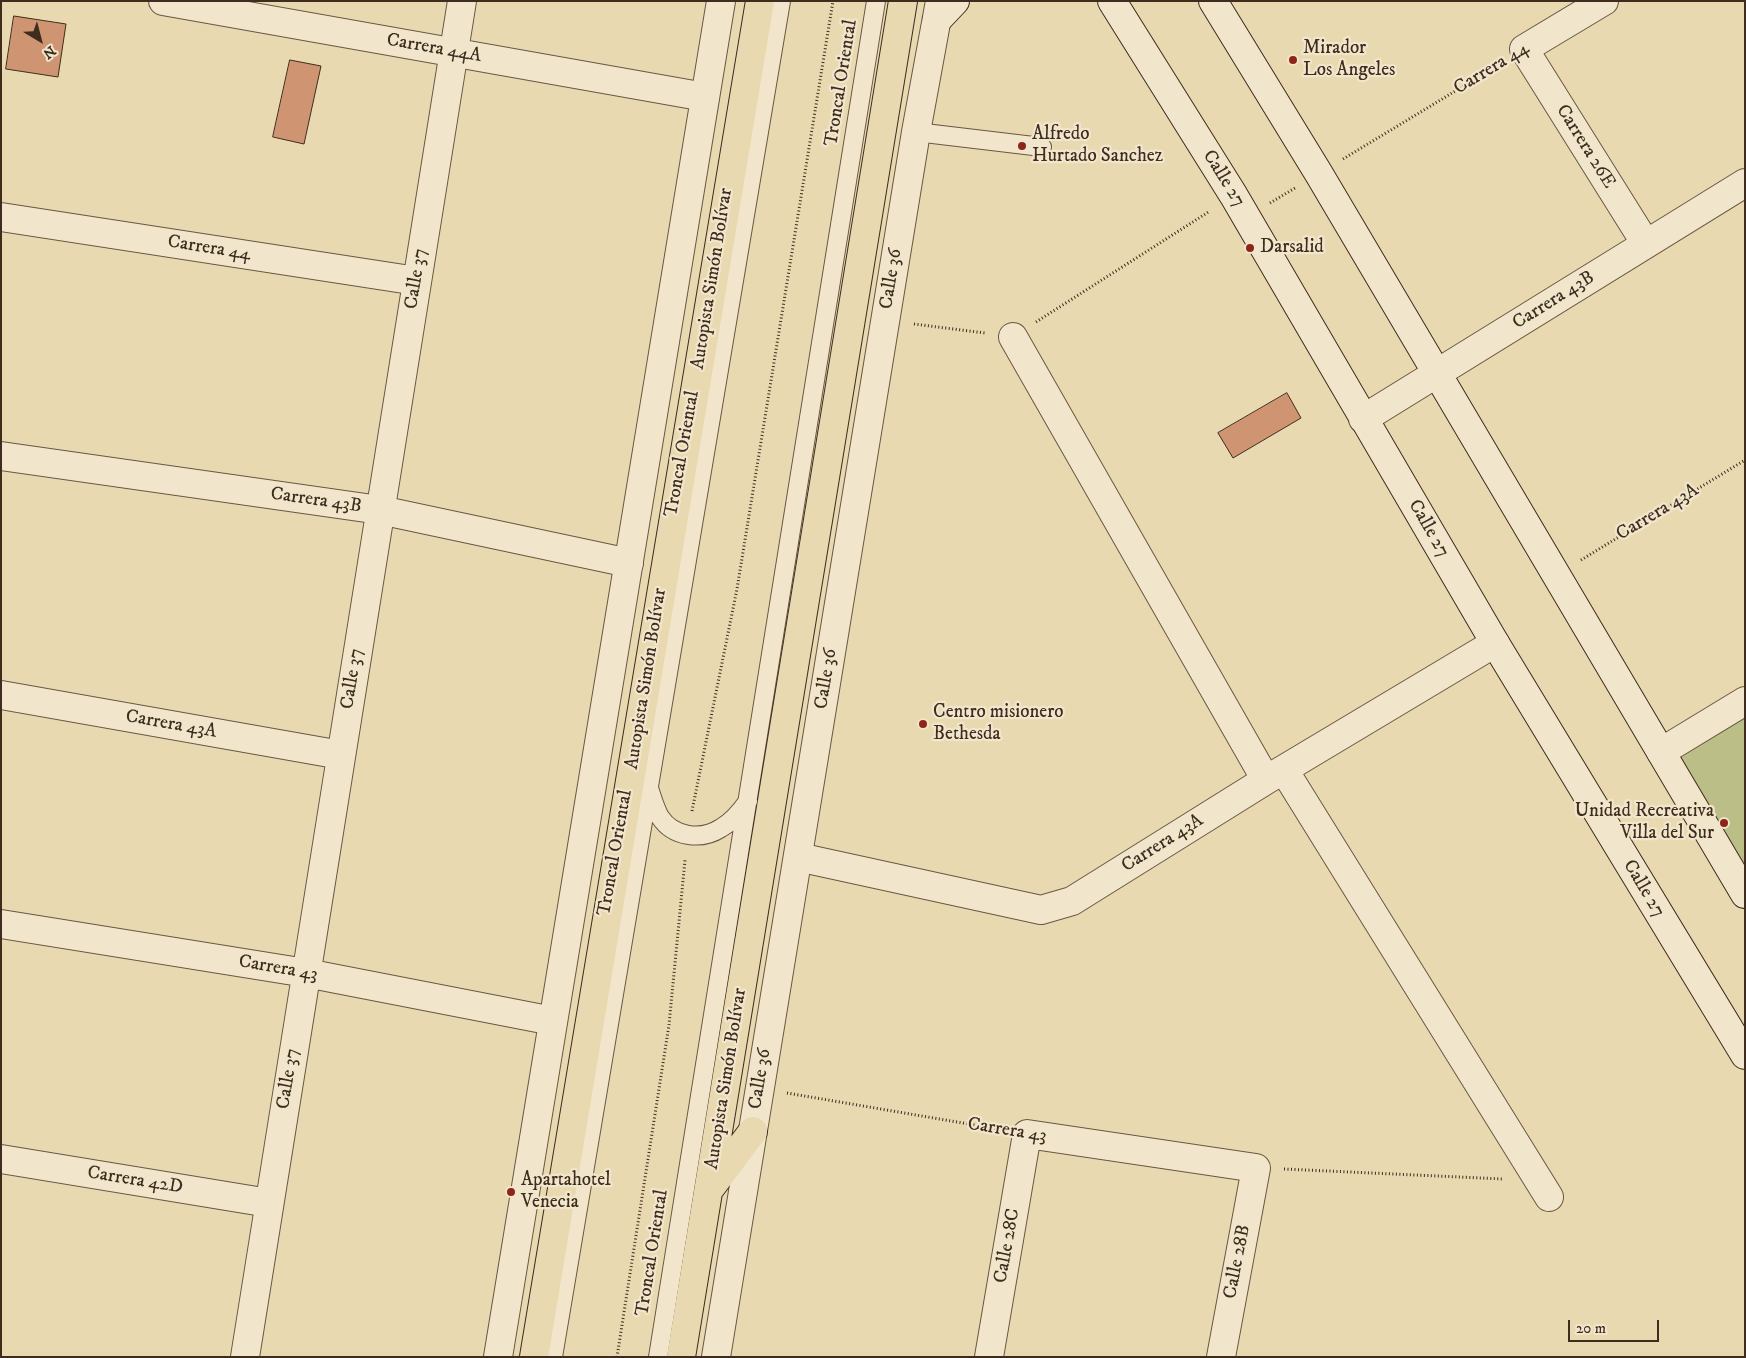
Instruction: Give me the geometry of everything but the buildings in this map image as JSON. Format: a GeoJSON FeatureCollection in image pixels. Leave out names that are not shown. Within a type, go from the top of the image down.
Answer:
{"type":"FeatureCollection","features":[{"type":"Feature","properties":{"kind":"highway","name":"Autopista Simón Bolívar"},"geometry":{"type":"LineString","coordinates":[[534,1357],[760,1]]}},
{"type":"Feature","properties":{"kind":"highway","name":"Autopista Simón Bolívar"},"geometry":{"type":"LineString","coordinates":[[681,1357],[903,1]]}},
{"type":"Feature","properties":{"kind":"highway"},"geometry":{"type":"LineString","coordinates":[[708,1191],[753,1131]]}},
{"type":"Feature","properties":{"kind":"street","name":"Carrera 44A"},"geometry":{"type":"LineString","coordinates":[[163,1],[705,97]]}},
{"type":"Feature","properties":{"kind":"street","name":"Calle 37"},"geometry":{"type":"LineString","coordinates":[[245,1357],[462,1]]}},
{"type":"Feature","properties":{"kind":"street"},"geometry":{"type":"LineString","coordinates":[[498,1357],[721,1]]}},
{"type":"Feature","properties":{"kind":"street"},"geometry":{"type":"LineString","coordinates":[[938,11],[956,1]]}},
{"type":"Feature","properties":{"kind":"street","name":"Calle 27"},"geometry":{"type":"LineString","coordinates":[[1112,1],[1234,196],[1495,643],[1745,1055]]}},
{"type":"Feature","properties":{"kind":"street"},"geometry":{"type":"LineString","coordinates":[[1213,1],[1319,174],[1745,894]]}},
{"type":"Feature","properties":{"kind":"street","name":"Carrera 44"},"geometry":{"type":"LineString","coordinates":[[1524,49],[1604,1]]}},
{"type":"Feature","properties":{"kind":"street","name":"Calle 36"},"geometry":{"type":"LineString","coordinates":[[716,1357],[916,132],[938,11]]}},
{"type":"Feature","properties":{"kind":"street","name":"Carrera 26E"},"geometry":{"type":"LineString","coordinates":[[1524,49],[1646,244]]}},
{"type":"Feature","properties":{"kind":"street","name":"Carrera 43B"},"geometry":{"type":"LineString","coordinates":[[1364,419],[1745,183]]}},
{"type":"Feature","properties":{"kind":"street","name":"Carrera 44"},"geometry":{"type":"LineString","coordinates":[[1,217],[417,281]]}},
{"type":"Feature","properties":{"kind":"street"},"geometry":{"type":"LineString","coordinates":[[1013,337],[1275,775],[1544,1189]]}},
{"type":"Feature","properties":{"kind":"street","name":"Carrera 43B"},"geometry":{"type":"LineString","coordinates":[[1,456],[380,510],[629,563]]}},
{"type":"Feature","properties":{"kind":"street","name":"Carrera 43A"},"geometry":{"type":"LineString","coordinates":[[798,857],[1041,910],[1072,901],[1275,775],[1495,643]]}},
{"type":"Feature","properties":{"kind":"street","name":"Carrera 43A"},"geometry":{"type":"LineString","coordinates":[[1,695],[341,755]]}},
{"type":"Feature","properties":{"kind":"street"},"geometry":{"type":"LineString","coordinates":[[1661,752],[1745,701]]}},
{"type":"Feature","properties":{"kind":"street","name":"Carrera 43"},"geometry":{"type":"LineString","coordinates":[[1,924],[306,973],[553,1021]]}},
{"type":"Feature","properties":{"kind":"street","name":"Carrera 43"},"geometry":{"type":"LineString","coordinates":[[1027,1134],[1256,1168]]}},
{"type":"Feature","properties":{"kind":"street","name":"Calle 28C"},"geometry":{"type":"LineString","coordinates":[[989,1357],[1027,1134]]}},
{"type":"Feature","properties":{"kind":"street","name":"Carrera 42D"},"geometry":{"type":"LineString","coordinates":[[1,1159],[269,1203]]}},
{"type":"Feature","properties":{"kind":"street","name":"Calle 28B"},"geometry":{"type":"LineString","coordinates":[[1221,1357],[1256,1168]]}},
{"type":"Feature","properties":{"kind":"lane","name":"Troncal Oriental"},"geometry":{"type":"LineString","coordinates":[[552,1357],[781,1]]}},
{"type":"Feature","properties":{"kind":"lane","name":"Troncal Oriental"},"geometry":{"type":"LineString","coordinates":[[658,1357],[876,1]]}},
{"type":"Feature","properties":{"kind":"lane"},"geometry":{"type":"LineString","coordinates":[[916,132],[1042,147]]}},
{"type":"Feature","properties":{"kind":"lane"},"geometry":{"type":"LineString","coordinates":[[649,787],[660,816],[672,829],[687,836],[704,835],[721,829],[729,823],[748,800]]}},
{"type":"Feature","properties":{"kind":"path"},"geometry":{"type":"LineString","coordinates":[[617,1357],[669,1025],[687,836],[737,589],[834,1]]}},
{"type":"Feature","properties":{"kind":"path","name":"Carrera 44"},"geometry":{"type":"LineString","coordinates":[[1380,137],[1524,49]]}},
{"type":"Feature","properties":{"kind":"path"},"geometry":{"type":"LineString","coordinates":[[886,319],[1013,337],[1234,196]]}},
{"type":"Feature","properties":{"kind":"path","name":"Carrera 43A"},"geometry":{"type":"LineString","coordinates":[[1580,560],[1745,460]]}},
{"type":"Feature","properties":{"kind":"path","name":"Carrera 43"},"geometry":{"type":"LineString","coordinates":[[760,1088],[1027,1134]]}},
{"type":"Feature","properties":{"kind":"path"},"geometry":{"type":"LineString","coordinates":[[1256,1168],[1544,1189]]}},
{"type":"Feature","properties":{"kind":"green space","name":"Unidad Recreativa Villa del Sur"},"geometry":{"type":"Polygon","coordinates":[[[1745,701],[1745,894],[1661,752],[1745,701]]]}},
{"type":"Feature","properties":{"kind":"place","name":"Mirador Los Angeles"},"geometry":{"type":"Point","coordinates":[1293,60]}},
{"type":"Feature","properties":{"kind":"place","name":"Alfredo Hurtado Sanchez"},"geometry":{"type":"Point","coordinates":[1022,146]}},
{"type":"Feature","properties":{"kind":"place","name":"Darsalid"},"geometry":{"type":"Point","coordinates":[1250,248]}},
{"type":"Feature","properties":{"kind":"place","name":"Centro misionero Bethesda"},"geometry":{"type":"Point","coordinates":[923,724]}},
{"type":"Feature","properties":{"kind":"place","name":"Unidad Recreativa Villa del Sur"},"geometry":{"type":"Point","coordinates":[1724,823]}},
{"type":"Feature","properties":{"kind":"place","name":"Apartahotel Venecia"},"geometry":{"type":"Point","coordinates":[511,1192]}}]}
